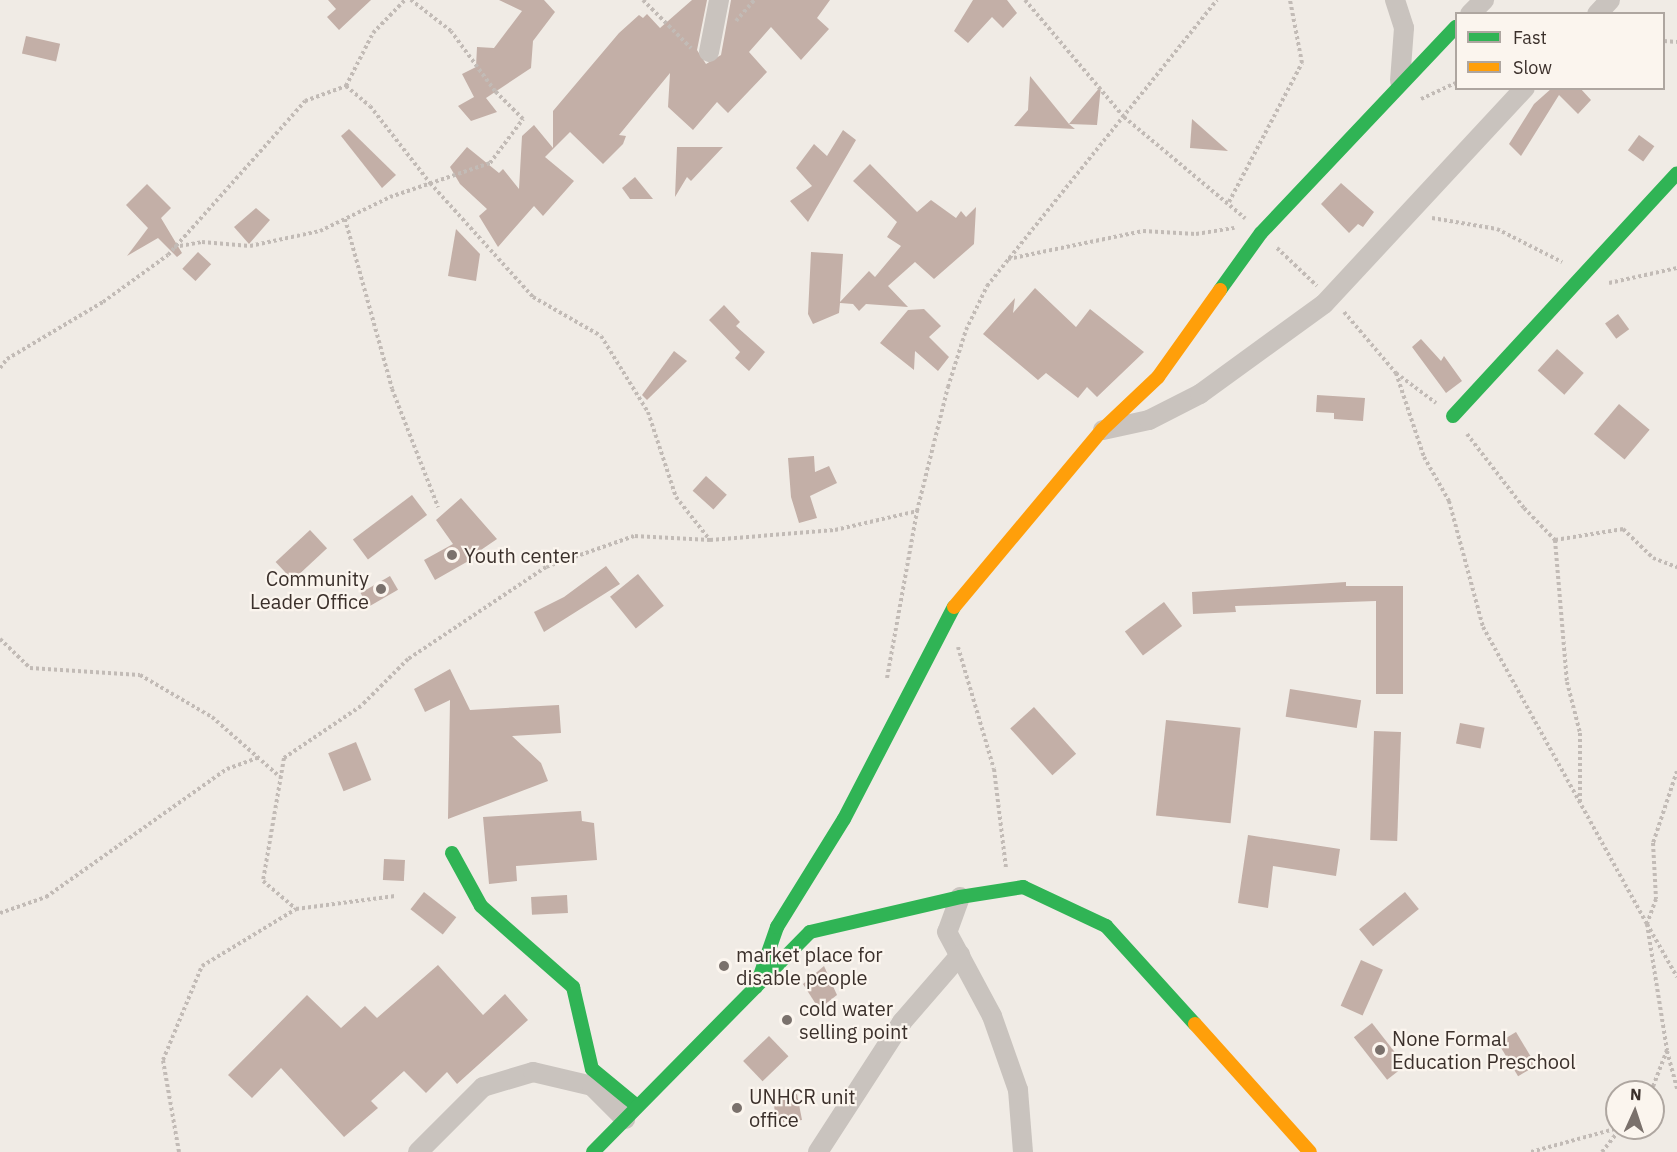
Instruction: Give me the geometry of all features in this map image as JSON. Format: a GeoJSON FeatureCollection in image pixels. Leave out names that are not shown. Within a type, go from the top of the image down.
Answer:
{"type":"FeatureCollection","features":[{"type":"Feature","properties":{"kind":"street"},"geometry":{"type":"LineString","coordinates":[[709,52],[719,0]]}},
{"type":"Feature","properties":{"kind":"street"},"geometry":{"type":"LineString","coordinates":[[1395,0],[1404,28],[1400,81]]}},
{"type":"Feature","properties":{"kind":"street"},"geometry":{"type":"LineString","coordinates":[[1472,12],[1484,0]]}},
{"type":"Feature","properties":{"kind":"street"},"geometry":{"type":"LineString","coordinates":[[1599,12],[1610,0]]}},
{"type":"Feature","properties":{"kind":"street"},"geometry":{"type":"LineString","coordinates":[[756,987],[762,958],[777,927],[844,819],[947,615],[1102,430],[1158,377],[1261,233],[1400,81],[1455,28]]}},
{"type":"Feature","properties":{"kind":"street"},"geometry":{"type":"LineString","coordinates":[[1102,430],[1159,415],[1200,394],[1324,304],[1523,90]]}},
{"type":"Feature","properties":{"kind":"street"},"geometry":{"type":"LineString","coordinates":[[1453,416],[1677,173]]}},
{"type":"Feature","properties":{"kind":"street"},"geometry":{"type":"LineString","coordinates":[[452,853],[481,906],[573,987],[592,1069],[631,1112]]}},
{"type":"Feature","properties":{"kind":"street"},"geometry":{"type":"LineString","coordinates":[[593,1152],[810,933],[960,897],[1023,887],[1106,926],[1311,1152]]}},
{"type":"Feature","properties":{"kind":"street"},"geometry":{"type":"LineString","coordinates":[[960,897],[947,932],[992,1016],[1018,1090],[1023,1152]]}},
{"type":"Feature","properties":{"kind":"street"},"geometry":{"type":"LineString","coordinates":[[818,1152],[902,1022],[960,955]]}},
{"type":"Feature","properties":{"kind":"street"},"geometry":{"type":"LineString","coordinates":[[418,1152],[483,1087],[533,1072],[592,1086],[631,1112]]}},
{"type":"Feature","properties":{"kind":"path"},"geometry":{"type":"LineString","coordinates":[[0,368],[7,358],[103,302],[174,247],[305,101],[346,86],[373,33],[405,0]]}},
{"type":"Feature","properties":{"kind":"path"},"geometry":{"type":"LineString","coordinates":[[174,247],[201,242],[250,246],[320,231],[430,183],[490,163],[523,119],[495,91],[451,31],[411,0]]}},
{"type":"Feature","properties":{"kind":"path"},"geometry":{"type":"LineString","coordinates":[[1025,0],[1124,117],[1228,202],[1322,290]]}},
{"type":"Feature","properties":{"kind":"path"},"geometry":{"type":"LineString","coordinates":[[885,690],[917,511],[966,330],[987,286],[1124,117],[1181,39],[1217,0]]}},
{"type":"Feature","properties":{"kind":"path"},"geometry":{"type":"LineString","coordinates":[[1228,202],[1302,63],[1290,0]]}},
{"type":"Feature","properties":{"kind":"path"},"geometry":{"type":"LineString","coordinates":[[346,86],[370,106],[430,183],[533,297],[601,336],[648,412],[676,497],[710,540]]}},
{"type":"Feature","properties":{"kind":"path"},"geometry":{"type":"LineString","coordinates":[[1407,214],[1497,229],[1533,251],[1587,271],[1604,284],[1677,268]]}},
{"type":"Feature","properties":{"kind":"path"},"geometry":{"type":"LineString","coordinates":[[345,219],[392,389],[438,507]]}},
{"type":"Feature","properties":{"kind":"path"},"geometry":{"type":"LineString","coordinates":[[1008,260],[1143,231],[1196,234],[1246,227],[1261,233]]}},
{"type":"Feature","properties":{"kind":"path"},"geometry":{"type":"LineString","coordinates":[[1339,306],[1396,373],[1453,416],[1524,508],[1555,540],[1568,682],[1580,733],[1580,805]]}},
{"type":"Feature","properties":{"kind":"path"},"geometry":{"type":"LineString","coordinates":[[1396,373],[1424,457],[1449,501],[1483,627],[1677,977]]}},
{"type":"Feature","properties":{"kind":"path"},"geometry":{"type":"LineString","coordinates":[[297,909],[264,881],[284,758],[361,706],[408,659],[546,567],[634,536],[710,540],[835,530],[917,511]]}},
{"type":"Feature","properties":{"kind":"path"},"geometry":{"type":"LineString","coordinates":[[1555,540],[1623,529],[1653,558],[1677,567]]}},
{"type":"Feature","properties":{"kind":"path"},"geometry":{"type":"LineString","coordinates":[[947,615],[994,769],[1008,890]]}},
{"type":"Feature","properties":{"kind":"path"},"geometry":{"type":"LineString","coordinates":[[0,639],[30,668],[140,675],[212,717],[280,777]]}},
{"type":"Feature","properties":{"kind":"path"},"geometry":{"type":"LineString","coordinates":[[0,913],[46,897],[227,769],[258,758]]}},
{"type":"Feature","properties":{"kind":"path"},"geometry":{"type":"LineString","coordinates":[[1677,771],[1653,843],[1656,899],[1647,924],[1667,1050],[1677,1089]]}},
{"type":"Feature","properties":{"kind":"path"},"geometry":{"type":"LineString","coordinates":[[179,1152],[163,1060],[202,966],[297,909],[395,896]]}},
{"type":"Feature","properties":{"kind":"path"},"geometry":{"type":"LineString","coordinates":[[1656,1080],[1667,1050]]}},
{"type":"Feature","properties":{"kind":"path"},"geometry":{"type":"LineString","coordinates":[[1531,1152],[1605,1132]]}},
{"type":"Feature","properties":{"kind":"building"},"geometry":{"type":"Polygon","coordinates":[[[328,0],[371,0],[339,30],[327,17],[336,9],[328,0]]]}},
{"type":"Feature","properties":{"kind":"building"},"geometry":{"type":"Polygon","coordinates":[[[499,0],[544,0],[555,12],[533,41],[531,68],[486,98],[497,112],[471,121],[458,106],[474,97],[462,74],[476,67],[477,47],[494,48],[522,11],[499,0]]]}},
{"type":"Feature","properties":{"kind":"building"},"geometry":{"type":"Polygon","coordinates":[[[692,0],[707,0],[697,50],[706,64],[721,55],[731,0],[830,0],[817,18],[829,29],[801,60],[771,27],[749,52],[767,72],[728,113],[717,102],[693,130],[668,107],[670,73],[619,135],[626,136],[623,144],[603,164],[570,132],[545,157],[574,181],[543,216],[534,206],[498,247],[479,216],[487,209],[460,184],[450,167],[467,147],[499,173],[503,169],[519,189],[522,136],[534,125],[553,148],[553,111],[619,33],[639,15],[643,18],[647,14],[660,28],[692,0]]]}},
{"type":"Feature","properties":{"kind":"building"},"geometry":{"type":"Polygon","coordinates":[[[973,0],[1007,0],[1017,13],[1003,28],[992,17],[968,43],[954,31],[973,0]]]}},
{"type":"Feature","properties":{"kind":"building"},"geometry":{"type":"Polygon","coordinates":[[[26,36],[60,44],[56,61],[22,54],[26,36]]]}},
{"type":"Feature","properties":{"kind":"building"},"geometry":{"type":"Polygon","coordinates":[[[1030,76],[1075,129],[1014,126],[1028,110],[1030,76]]]}},
{"type":"Feature","properties":{"kind":"building"},"geometry":{"type":"Polygon","coordinates":[[[1101,86],[1097,125],[1069,124],[1101,86]]]}},
{"type":"Feature","properties":{"kind":"building"},"geometry":{"type":"Polygon","coordinates":[[[1550,90],[1582,90],[1591,100],[1578,114],[1559,95],[1521,156],[1509,144],[1534,104],[1550,90]]]}},
{"type":"Feature","properties":{"kind":"building"},"geometry":{"type":"Polygon","coordinates":[[[1192,119],[1228,151],[1190,148],[1192,119]]]}},
{"type":"Feature","properties":{"kind":"building"},"geometry":{"type":"Polygon","coordinates":[[[349,129],[396,175],[382,188],[341,136],[349,129]]]}},
{"type":"Feature","properties":{"kind":"building"},"geometry":{"type":"Polygon","coordinates":[[[843,130],[856,140],[808,222],[790,201],[812,186],[796,168],[814,144],[827,156],[843,130]]]}},
{"type":"Feature","properties":{"kind":"building"},"geometry":{"type":"Polygon","coordinates":[[[1639,135],[1654,146],[1643,162],[1628,150],[1639,135]]]}},
{"type":"Feature","properties":{"kind":"building"},"geometry":{"type":"Polygon","coordinates":[[[677,147],[723,147],[691,181],[687,177],[675,197],[677,147]]]}},
{"type":"Feature","properties":{"kind":"building"},"geometry":{"type":"Polygon","coordinates":[[[870,164],[917,212],[931,200],[956,218],[961,211],[966,217],[976,207],[974,244],[934,279],[915,262],[888,286],[908,307],[866,304],[859,311],[853,304],[840,303],[839,313],[813,324],[808,314],[811,252],[843,254],[840,302],[869,271],[875,277],[901,246],[887,237],[897,222],[853,181],[870,164]]]}},
{"type":"Feature","properties":{"kind":"building"},"geometry":{"type":"Polygon","coordinates":[[[635,177],[653,199],[630,199],[622,188],[635,177]]]}},
{"type":"Feature","properties":{"kind":"building"},"geometry":{"type":"Polygon","coordinates":[[[1341,183],[1374,212],[1363,227],[1358,224],[1349,233],[1321,204],[1341,183]]]}},
{"type":"Feature","properties":{"kind":"building"},"geometry":{"type":"Polygon","coordinates":[[[147,184],[171,208],[161,218],[182,253],[177,257],[158,238],[127,256],[148,228],[126,205],[147,184]]]}},
{"type":"Feature","properties":{"kind":"building"},"geometry":{"type":"Polygon","coordinates":[[[256,208],[270,220],[249,244],[234,227],[256,208]]]}},
{"type":"Feature","properties":{"kind":"building"},"geometry":{"type":"Polygon","coordinates":[[[456,229],[480,254],[476,281],[448,276],[456,229]]]}},
{"type":"Feature","properties":{"kind":"building"},"geometry":{"type":"Polygon","coordinates":[[[198,252],[211,264],[195,281],[182,269],[198,252]]]}},
{"type":"Feature","properties":{"kind":"building"},"geometry":{"type":"Polygon","coordinates":[[[1035,288],[1076,327],[1090,309],[1144,352],[1097,397],[1087,387],[1078,398],[1046,373],[1038,380],[983,334],[1015,298],[1013,313],[1035,288]]]}},
{"type":"Feature","properties":{"kind":"building"},"geometry":{"type":"Polygon","coordinates":[[[724,305],[740,322],[736,326],[765,352],[749,371],[735,358],[740,352],[709,320],[724,305]]]}},
{"type":"Feature","properties":{"kind":"building"},"geometry":{"type":"Polygon","coordinates":[[[924,309],[941,326],[929,337],[949,357],[938,371],[915,351],[914,370],[880,343],[908,310],[924,309]]]}},
{"type":"Feature","properties":{"kind":"building"},"geometry":{"type":"Polygon","coordinates":[[[1618,314],[1629,329],[1616,339],[1605,323],[1618,314]]]}},
{"type":"Feature","properties":{"kind":"building"},"geometry":{"type":"Polygon","coordinates":[[[1421,339],[1441,361],[1444,356],[1462,381],[1446,393],[1412,347],[1421,339]]]}},
{"type":"Feature","properties":{"kind":"building"},"geometry":{"type":"Polygon","coordinates":[[[1557,349],[1584,373],[1564,395],[1538,371],[1557,349]]]}},
{"type":"Feature","properties":{"kind":"building"},"geometry":{"type":"Polygon","coordinates":[[[674,351],[687,361],[647,400],[642,395],[674,351]]]}},
{"type":"Feature","properties":{"kind":"building"},"geometry":{"type":"Polygon","coordinates":[[[1317,395],[1365,398],[1363,421],[1334,419],[1334,413],[1316,412],[1317,395]]]}},
{"type":"Feature","properties":{"kind":"building"},"geometry":{"type":"Polygon","coordinates":[[[1619,404],[1650,430],[1625,460],[1594,434],[1619,404]]]}},
{"type":"Feature","properties":{"kind":"building"},"geometry":{"type":"Polygon","coordinates":[[[814,456],[815,472],[829,466],[837,483],[810,496],[817,518],[799,523],[791,497],[788,458],[814,456]]]}},
{"type":"Feature","properties":{"kind":"building"},"geometry":{"type":"Polygon","coordinates":[[[706,476],[727,495],[713,510],[693,491],[706,476]]]}},
{"type":"Feature","properties":{"kind":"building"},"geometry":{"type":"Polygon","coordinates":[[[412,495],[427,515],[368,560],[353,540],[412,495]]]}},
{"type":"Feature","properties":{"kind":"building"},"geometry":{"type":"Polygon","coordinates":[[[461,498],[497,539],[478,552],[479,555],[435,580],[424,560],[453,544],[436,520],[461,498]]]}},
{"type":"Feature","properties":{"kind":"building"},"geometry":{"type":"Polygon","coordinates":[[[310,530],[327,548],[293,580],[276,562],[310,530]]]}},
{"type":"Feature","properties":{"kind":"building"},"geometry":{"type":"Polygon","coordinates":[[[606,566],[620,584],[544,632],[534,612],[564,597],[606,566]]]}},
{"type":"Feature","properties":{"kind":"building"},"geometry":{"type":"Polygon","coordinates":[[[638,574],[664,606],[636,629],[610,597],[638,574]]]}},
{"type":"Feature","properties":{"kind":"building"},"geometry":{"type":"Polygon","coordinates":[[[390,576],[398,590],[369,607],[361,593],[390,576]]]}},
{"type":"Feature","properties":{"kind":"building"},"geometry":{"type":"Polygon","coordinates":[[[1346,582],[1346,586],[1403,586],[1403,694],[1376,694],[1376,601],[1235,606],[1236,612],[1193,614],[1192,592],[1346,582]]]}},
{"type":"Feature","properties":{"kind":"building"},"geometry":{"type":"Polygon","coordinates":[[[1164,602],[1182,626],[1143,655],[1125,631],[1164,602]]]}},
{"type":"Feature","properties":{"kind":"building"},"geometry":{"type":"Polygon","coordinates":[[[450,669],[470,710],[559,705],[561,733],[512,736],[541,763],[548,781],[448,819],[450,700],[425,712],[414,689],[450,669]]]}},
{"type":"Feature","properties":{"kind":"building"},"geometry":{"type":"Polygon","coordinates":[[[1290,689],[1361,700],[1357,728],[1286,717],[1290,689]]]}},
{"type":"Feature","properties":{"kind":"building"},"geometry":{"type":"Polygon","coordinates":[[[1034,707],[1076,754],[1052,775],[1010,728],[1034,707]]]}},
{"type":"Feature","properties":{"kind":"building"},"geometry":{"type":"Polygon","coordinates":[[[1166,720],[1241,728],[1231,823],[1156,815],[1166,720]]]}},
{"type":"Feature","properties":{"kind":"building"},"geometry":{"type":"Polygon","coordinates":[[[1460,723],[1485,728],[1481,748],[1456,744],[1460,723]]]}},
{"type":"Feature","properties":{"kind":"building"},"geometry":{"type":"Polygon","coordinates":[[[1374,731],[1401,732],[1397,841],[1370,840],[1374,731]]]}},
{"type":"Feature","properties":{"kind":"building"},"geometry":{"type":"Polygon","coordinates":[[[356,742],[371,780],[344,791],[328,753],[356,742]]]}},
{"type":"Feature","properties":{"kind":"building"},"geometry":{"type":"Polygon","coordinates":[[[581,811],[582,821],[594,823],[597,860],[516,866],[517,881],[489,884],[483,817],[581,811]]]}},
{"type":"Feature","properties":{"kind":"building"},"geometry":{"type":"Polygon","coordinates":[[[1248,835],[1340,849],[1336,876],[1273,866],[1268,908],[1238,903],[1248,835]]]}},
{"type":"Feature","properties":{"kind":"building"},"geometry":{"type":"Polygon","coordinates":[[[384,859],[405,860],[404,881],[383,880],[384,859]]]}},
{"type":"Feature","properties":{"kind":"building"},"geometry":{"type":"Polygon","coordinates":[[[424,892],[456,917],[443,935],[410,909],[424,892]]]}},
{"type":"Feature","properties":{"kind":"building"},"geometry":{"type":"Polygon","coordinates":[[[1405,892],[1419,909],[1373,946],[1359,929],[1405,892]]]}},
{"type":"Feature","properties":{"kind":"building"},"geometry":{"type":"Polygon","coordinates":[[[567,895],[568,913],[532,915],[531,897],[567,895]]]}},
{"type":"Feature","properties":{"kind":"building"},"geometry":{"type":"Polygon","coordinates":[[[1361,960],[1383,970],[1363,1015],[1341,1006],[1361,960]]]}},
{"type":"Feature","properties":{"kind":"building"},"geometry":{"type":"Polygon","coordinates":[[[438,965],[483,1015],[505,994],[528,1020],[457,1084],[447,1072],[426,1093],[404,1071],[371,1101],[378,1108],[344,1137],[281,1068],[252,1098],[228,1075],[307,995],[341,1028],[365,1006],[377,1018],[438,965]]]}},
{"type":"Feature","properties":{"kind":"building"},"geometry":{"type":"Polygon","coordinates":[[[824,966],[837,995],[819,1009],[803,984],[824,966]]]}},
{"type":"Feature","properties":{"kind":"building"},"geometry":{"type":"Polygon","coordinates":[[[1372,1023],[1405,1066],[1387,1080],[1354,1037],[1372,1023]]]}},
{"type":"Feature","properties":{"kind":"building"},"geometry":{"type":"Polygon","coordinates":[[[1516,1032],[1536,1065],[1518,1076],[1498,1043],[1516,1032]]]}},
{"type":"Feature","properties":{"kind":"building"},"geometry":{"type":"Polygon","coordinates":[[[769,1036],[788,1056],[763,1081],[743,1061],[769,1036]]]}},
{"type":"Feature","properties":{"kind":"building"},"geometry":{"type":"Polygon","coordinates":[[[797,1094],[802,1120],[776,1123],[773,1095],[797,1094]]]}},
{"type":"Feature","properties":{"kind":"traffic: fast"},"geometry":{"type":"LineString","coordinates":[[1220,290],[1261,233],[1455,28]]}},
{"type":"Feature","properties":{"kind":"traffic: fast"},"geometry":{"type":"LineString","coordinates":[[1453,416],[1677,173]]}},
{"type":"Feature","properties":{"kind":"traffic: fast"},"geometry":{"type":"LineString","coordinates":[[756,987],[777,927],[844,819],[954,607]]}},
{"type":"Feature","properties":{"kind":"traffic: fast"},"geometry":{"type":"LineString","coordinates":[[452,853],[481,906],[573,987],[592,1069],[637,1106]]}},
{"type":"Feature","properties":{"kind":"traffic: fast"},"geometry":{"type":"LineString","coordinates":[[593,1152],[810,932],[960,897],[1023,887],[1106,926],[1195,1024]]}},
{"type":"Feature","properties":{"kind":"traffic: slow"},"geometry":{"type":"LineString","coordinates":[[954,607],[1102,430],[1158,377],[1220,290]]}},
{"type":"Feature","properties":{"kind":"traffic: slow"},"geometry":{"type":"LineString","coordinates":[[1195,1024],[1310,1152]]}},
{"type":"Feature","properties":{"kind":"place","name":"Youth center"},"geometry":{"type":"Point","coordinates":[452,555]}},
{"type":"Feature","properties":{"kind":"place","name":"Community Leader Office"},"geometry":{"type":"Point","coordinates":[381,589]}},
{"type":"Feature","properties":{"kind":"place","name":"market place for disable people"},"geometry":{"type":"Point","coordinates":[724,966]}},
{"type":"Feature","properties":{"kind":"place","name":"cold water selling point"},"geometry":{"type":"Point","coordinates":[787,1020]}},
{"type":"Feature","properties":{"kind":"place","name":"None Formal Education Preschool"},"geometry":{"type":"Point","coordinates":[1380,1050]}},
{"type":"Feature","properties":{"kind":"place","name":"UNHCR unit office"},"geometry":{"type":"Point","coordinates":[737,1108]}}]}
